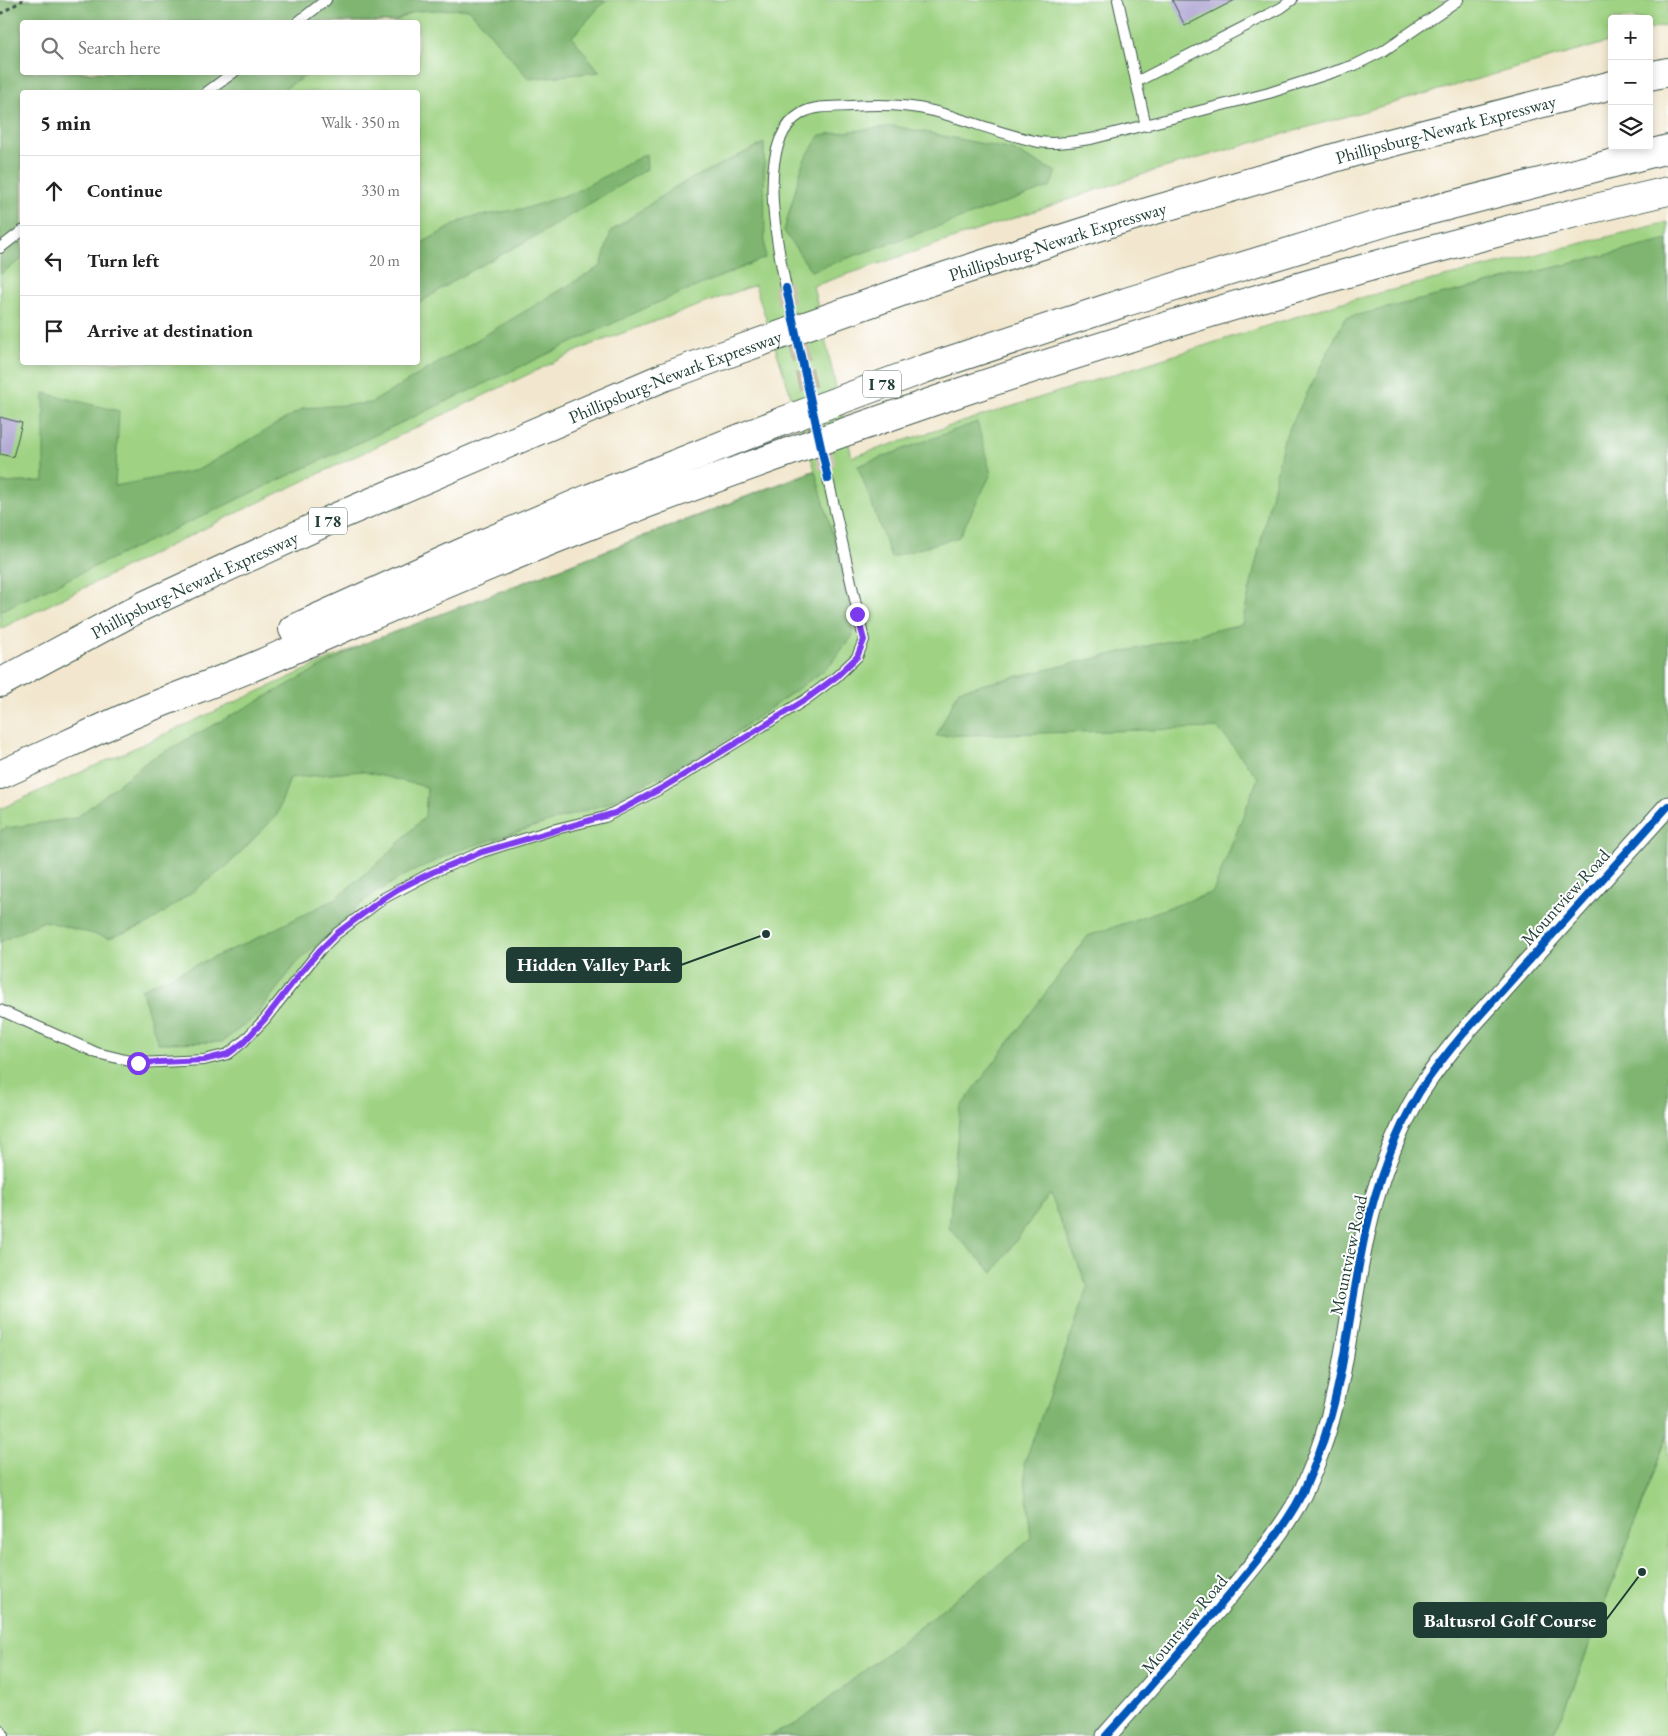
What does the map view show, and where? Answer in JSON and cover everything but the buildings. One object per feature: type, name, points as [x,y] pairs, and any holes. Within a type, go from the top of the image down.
[{"type":"highway","points":[[1653,75],[1668,72]]},
{"type":"highway","name":"Phillipsburg-Newark Expressway","points":[[0,683],[143,606],[341,515],[664,377],[949,275],[1120,220],[1351,153],[1608,86]]},
{"type":"highway","name":"I 78","points":[[132,714],[255,647],[453,557],[634,480],[855,394],[1117,304],[1393,220],[1668,149]]},
{"type":"highway","name":"I 78","points":[[0,775],[132,714],[259,664],[445,584],[569,534],[754,464],[878,420],[1123,338],[1270,294],[1480,237],[1668,191]]},
{"type":"street","name":"Mountview Road","points":[[1106,1736],[1166,1669],[1263,1553],[1297,1504],[1319,1452],[1333,1407],[1365,1236],[1379,1181],[1403,1124],[1420,1091],[1440,1062],[1464,1033],[1668,806]]},
{"type":"lane","points":[[301,20],[326,0]]},
{"type":"lane","points":[[1118,0],[1146,126]]},
{"type":"lane","points":[[1136,82],[1281,8],[1292,0]]},
{"type":"lane","points":[[786,288],[773,216],[774,165],[781,138],[788,125],[803,112],[819,108],[866,105],[906,106],[931,110],[1039,142],[1050,143],[1091,139],[1269,93],[1355,65],[1384,51],[1458,0]]},
{"type":"lane","points":[[210,90],[230,75]]},
{"type":"lane","points":[[0,248],[20,233]]},
{"type":"lane","points":[[0,1010],[97,1053],[138,1063],[204,1060],[228,1054],[244,1042],[265,1019],[298,976],[336,934],[398,889],[433,872],[490,849],[615,813],[662,788],[805,700],[849,666],[857,657],[864,640],[828,479]]},
{"type":"lane","points":[[0,1730],[3,1736]]},
{"type":"path","points":[[0,14],[23,0]]},
{"type":"green space","points":[[0,0],[1668,0],[1668,25],[1653,29],[1653,15],[1608,15],[1608,42],[1153,171],[813,286],[852,457],[1339,303],[1668,222],[1668,777],[1088,1736],[0,1736],[0,809],[363,644],[815,470],[755,285],[590,345],[230,516],[0,629]]},
{"type":"green space","points":[[0,0],[606,0],[572,37],[600,72],[529,79],[469,9],[416,11],[397,20],[20,20],[20,75],[307,75],[282,90],[20,90],[20,260],[0,274]]},
{"type":"green space","points":[[894,126],[1013,150],[1056,172],[1050,187],[811,271],[784,231],[803,162],[820,135]]},
{"type":"green space","points":[[764,143],[765,258],[650,306],[0,611],[0,483],[44,481],[44,393],[119,411],[115,486],[198,470],[304,408],[371,403],[601,266],[611,231],[675,187]]},
{"type":"green space","points":[[646,154],[647,169],[541,233],[458,278],[420,303],[420,244],[467,218],[527,208],[575,192]]},
{"type":"green space","points":[[1668,240],[1668,1434],[1565,1710],[1552,1736],[769,1736],[798,1723],[1031,1539],[1024,1464],[1088,1288],[1049,1194],[993,1273],[949,1228],[960,1108],[1088,936],[1213,892],[1258,778],[1218,728],[936,736],[959,690],[1242,624],[1284,439],[1345,318]]},
{"type":"green space","points":[[977,422],[991,474],[959,537],[891,557],[858,466]]},
{"type":"green space","points":[[815,471],[848,589],[853,636],[826,669],[714,748],[606,804],[454,852],[403,876],[366,899],[296,964],[256,1016],[222,1042],[158,1043],[141,989],[251,941],[335,899],[384,858],[425,816],[427,787],[361,771],[290,778],[277,815],[226,867],[148,924],[109,938],[44,921],[0,942],[0,831],[6,828],[76,818],[149,760],[363,644]]},
{"type":"green space","points":[[1668,1434],[1668,1736],[1552,1736],[1565,1710]]},
{"type":"tunnel","points":[[786,288],[828,479]]},
{"type":"cycle path","points":[[786,288],[828,479]]},
{"type":"cycle path","points":[[1106,1736],[1249,1571],[1278,1532],[1303,1493],[1319,1453],[1335,1400],[1359,1262],[1375,1198],[1394,1143],[1420,1091],[1464,1033],[1668,806]]},
{"type":"place","name":"Hidden Valley Park","points":[[766,934]]},
{"type":"place","name":"Baltusrol Golf Course","points":[[1642,1572]]},
{"type":"route","points":[[138,1063],[204,1060],[228,1054],[244,1042],[265,1019],[298,976],[336,934],[398,889],[482,852],[615,813],[662,788],[751,734],[805,700],[836,677],[857,657],[864,640],[857,614]]}]
